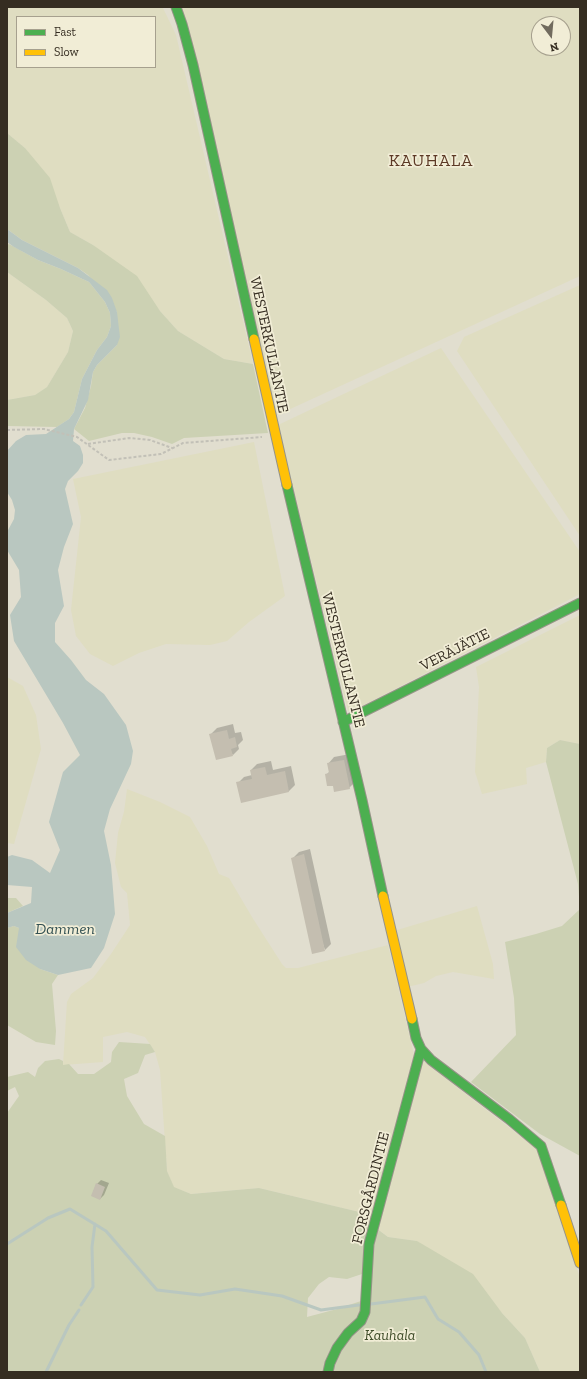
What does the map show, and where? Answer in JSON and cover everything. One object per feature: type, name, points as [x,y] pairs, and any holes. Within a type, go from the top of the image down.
[{"type":"street","name":"WESTERKULLANTIE","points":[[176,7],[182,24],[194,73],[275,436],[344,722],[416,1038],[421,1049],[431,1060],[509,1119],[541,1146],[580,1263]]},
{"type":"street","name":"VERÄJÄTIE","points":[[344,722],[580,603]]},
{"type":"street","name":"FORSGÅRDINTIE","points":[[328,1372],[330,1363],[337,1348],[348,1333],[361,1321],[365,1312],[369,1244],[421,1049]]},
{"type":"path","points":[[7,430],[44,429],[76,437],[109,460],[161,454],[183,443],[275,436]]},
{"type":"path","points":[[87,444],[129,438],[150,440],[172,448]]},
{"type":"shaded area","points":[[7,7],[163,8],[176,35],[253,364],[224,359],[178,331],[160,311],[93,245],[70,232],[60,208],[25,148],[7,133]]},
{"type":"shaded area","points":[[182,7],[580,7],[580,276],[275,416]]},
{"type":"shaded area","points":[[7,272],[46,300],[67,318],[73,331],[68,352],[47,387],[35,395],[7,400]]},
{"type":"shaded area","points":[[580,285],[580,536],[457,351],[464,337]]},
{"type":"shaded area","points":[[441,348],[580,552],[580,594],[356,709],[348,711],[278,425]]},
{"type":"shaded area","points":[[254,442],[285,596],[249,622],[227,641],[210,645],[166,644],[139,653],[113,666],[90,654],[76,636],[71,610],[81,517],[73,479]]},
{"type":"shaded area","points":[[580,615],[580,744],[560,740],[547,748],[546,762],[526,768],[527,784],[482,794],[475,772],[479,687],[476,667]]},
{"type":"shaded area","points":[[7,677],[23,686],[36,715],[41,749],[14,844],[7,843]]},
{"type":"shaded area","points":[[127,789],[160,802],[190,817],[207,846],[219,874],[229,878],[252,917],[286,968],[298,968],[388,945],[414,1055],[372,1215],[259,1188],[191,1194],[173,1187],[167,1171],[160,1070],[155,1052],[145,1037],[127,1032],[103,1037],[103,1062],[63,1065],[67,1002],[71,994],[93,978],[130,925],[127,893],[121,887],[115,863],[118,833],[124,812]]},
{"type":"shaded area","points":[[477,906],[493,964],[494,979],[453,972],[436,976],[424,983],[407,987],[394,931]]},
{"type":"shaded area","points":[[423,1061],[537,1149],[580,1278],[580,1372],[540,1372],[525,1338],[502,1313],[417,1241],[388,1237],[376,1228]]},
{"type":"green space","points":[[7,133],[25,148],[50,178],[70,232],[93,245],[137,276],[160,311],[178,331],[224,359],[253,364],[268,433],[184,438],[172,444],[134,433],[122,433],[89,441],[74,429],[85,408],[93,372],[97,365],[117,345],[117,312],[88,275],[78,268],[22,240],[7,229]]},
{"type":"green space","points":[[9,244],[38,260],[89,282],[105,302],[110,313],[111,326],[107,337],[97,350],[82,379],[74,412],[69,419],[57,427],[7,426],[7,400],[35,395],[47,387],[68,352],[73,331],[67,318],[46,300],[7,272],[7,245]]},
{"type":"green space","points":[[560,740],[580,744],[580,909],[578,884],[546,762],[547,748]]},
{"type":"green space","points":[[7,898],[16,898],[23,906],[7,913]]},
{"type":"green space","points":[[580,909],[580,1156],[540,1134],[471,1082],[516,1035],[514,998],[505,942],[562,926]]},
{"type":"green space","points":[[14,926],[19,928],[19,932],[40,969],[58,975],[52,984],[56,1031],[55,1045],[36,1042],[7,1025],[7,928]]},
{"type":"green space","name":"Kauhala","points":[[119,1042],[150,1044],[155,1052],[145,1055],[138,1073],[124,1079],[127,1096],[144,1124],[165,1136],[167,1171],[174,1187],[191,1194],[259,1188],[372,1215],[365,1273],[347,1279],[329,1277],[319,1284],[308,1298],[307,1317],[361,1301],[376,1228],[388,1237],[417,1241],[473,1274],[502,1313],[525,1338],[540,1372],[7,1372],[7,1113],[19,1096],[15,1087],[7,1091],[7,1077],[28,1072],[35,1077],[38,1068],[45,1061],[59,1059],[63,1061],[63,1065],[69,1064],[78,1074],[94,1074],[111,1062],[112,1052]]},
{"type":"water","name":"Dammen","points":[[7,229],[22,240],[78,268],[107,290],[112,298],[117,312],[120,337],[117,345],[97,365],[93,372],[88,400],[74,429],[73,441],[80,446],[83,455],[83,463],[78,471],[68,481],[65,489],[73,524],[64,547],[58,570],[64,606],[55,623],[55,642],[86,680],[104,694],[126,725],[133,751],[131,764],[110,809],[104,831],[111,865],[115,914],[104,948],[91,968],[58,975],[40,969],[26,960],[16,947],[19,928],[14,926],[7,928],[7,913],[31,903],[32,887],[7,885],[7,857],[12,855],[32,860],[50,873],[60,850],[49,822],[63,772],[80,755],[63,723],[14,641],[10,615],[21,597],[19,570],[7,550],[7,532],[14,519],[15,510],[12,500],[7,492],[7,451],[16,441],[26,435],[46,434],[69,419],[74,412],[82,379],[97,350],[107,337],[111,326],[110,313],[105,302],[89,282],[38,260],[14,247],[7,242]]},
{"type":"building","points":[[227,730],[229,739],[235,737],[237,747],[231,749],[233,756],[216,760],[209,734]]},
{"type":"building","points":[[344,760],[350,789],[334,792],[333,786],[327,786],[325,774],[329,773],[327,763]]},
{"type":"building","points":[[265,767],[267,775],[285,771],[289,792],[241,803],[236,782],[252,779],[250,770]]},
{"type":"building","points":[[304,854],[325,951],[312,954],[291,858]]},
{"type":"building","points":[[96,1183],[105,1187],[100,1200],[91,1196]]},
{"type":"waterway","points":[[7,1244],[48,1218],[70,1209],[106,1231],[157,1290],[200,1295],[235,1289],[282,1296],[321,1310],[359,1305]]},
{"type":"waterway","points":[[81,1305],[93,1287],[92,1247],[95,1224]]},
{"type":"waterway","points":[[371,1304],[425,1297],[438,1319],[459,1332],[479,1355],[486,1372]]},
{"type":"waterway","points":[[46,1372],[69,1325],[79,1310]]},
{"type":"traffic: fast","points":[[176,7],[193,65],[254,339]]},
{"type":"traffic: fast","points":[[287,485],[362,800],[383,896]]},
{"type":"traffic: fast","points":[[343,722],[580,603]]},
{"type":"traffic: fast","points":[[412,1019],[416,1038],[421,1049],[431,1060],[509,1119],[541,1146],[561,1205]]},
{"type":"traffic: fast","points":[[328,1372],[330,1363],[337,1348],[348,1333],[361,1321],[365,1312],[369,1244],[421,1049]]},
{"type":"traffic: slow","points":[[254,339],[287,485]]},
{"type":"traffic: slow","points":[[383,896],[412,1019]]},
{"type":"traffic: slow","points":[[561,1205],[580,1263]]},
{"type":"district","name":"KAUHALA","points":[[431,161]]}]
